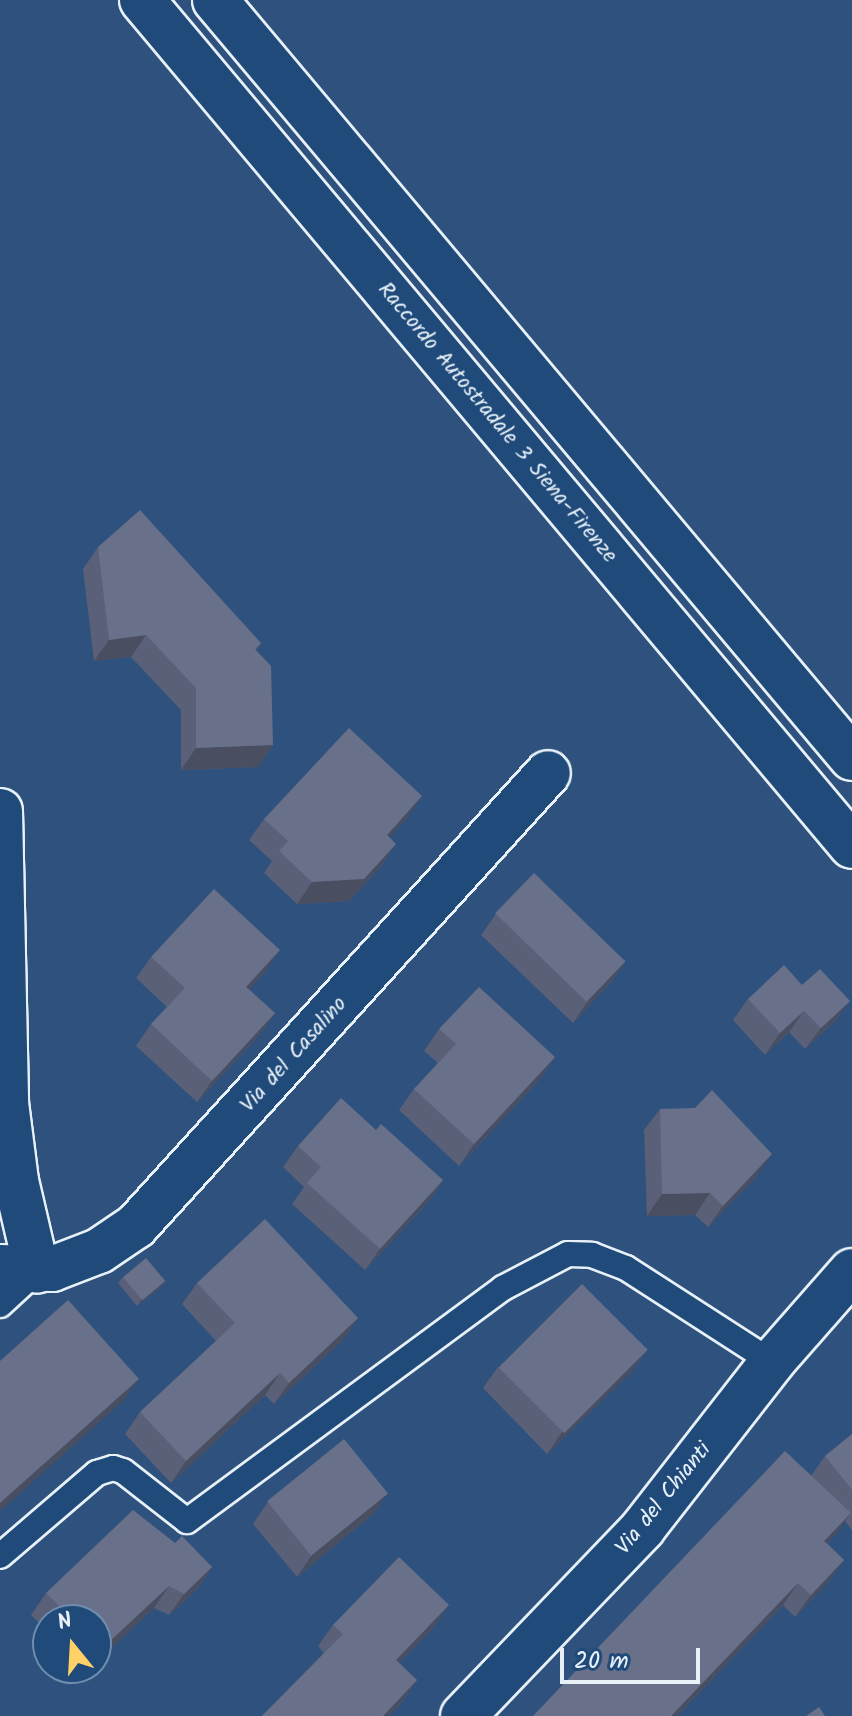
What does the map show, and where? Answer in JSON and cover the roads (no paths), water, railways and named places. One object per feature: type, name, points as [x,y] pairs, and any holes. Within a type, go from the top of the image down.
[{"type":"main road","name":"Raccordo Autostradale 3 Siena-Firenze","points":[[142,0],[852,846]]},
{"type":"main road","points":[[215,0],[852,758]]},
{"type":"main road","name":"Via del Casalino","points":[[18,1269],[99,1251],[157,1207],[548,773]]},
{"type":"main road","points":[[0,811],[6,1103],[16,1181],[18,1269]]},
{"type":"main road","name":"Via del Chianti","points":[[463,1716],[643,1528],[772,1362],[852,1271]]},
{"type":"lane","points":[[0,1556],[97,1473],[113,1468],[123,1471],[187,1521],[503,1288],[568,1254],[592,1255],[626,1268],[772,1362]]},
{"type":"lane","points":[[0,1305],[18,1269]]}]
